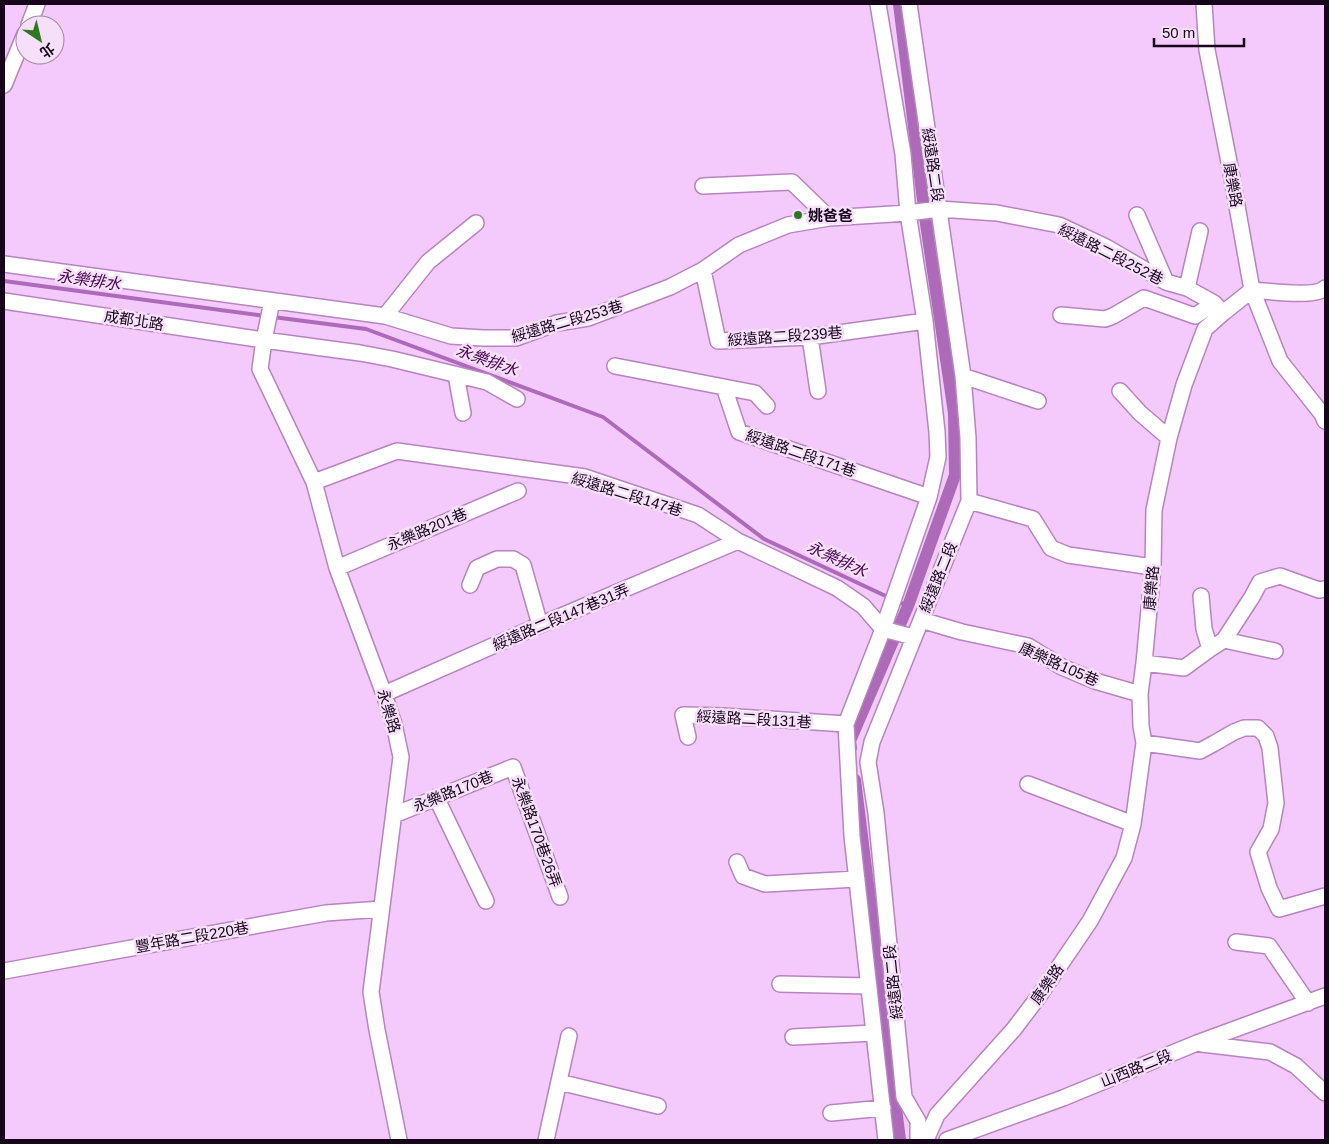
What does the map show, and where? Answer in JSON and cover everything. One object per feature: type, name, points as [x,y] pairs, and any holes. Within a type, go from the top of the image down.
[{"type":"street","name":"綏遠路二段","points":[[878,4],[903,154],[908,213],[925,321],[938,457],[929,497],[896,594],[846,724],[852,836],[886,1140]]},
{"type":"street","name":"綏遠路二段","points":[[909,4],[936,210],[963,376],[968,438],[969,501],[872,742],[868,762],[876,813],[904,1097],[918,1121],[918,1140]]},
{"type":"street","name":"康樂路","points":[[926,1140],[938,1115],[1014,1029],[1090,921],[1124,858],[1133,824],[1144,743],[1141,726],[1140,694],[1153,567],[1154,510],[1169,438],[1184,385],[1205,330],[1219,308],[1252,290],[1207,50],[1204,4]]},
{"type":"street","points":[[4,85],[15,58]]},
{"type":"street","points":[[703,186],[792,182],[829,218]]},
{"type":"street","name":"綏遠路二段252巷","points":[[908,213],[936,210],[997,214],[1059,226],[1106,247],[1166,282],[1186,288],[1219,308]]},
{"type":"street","name":"綏遠路二段253巷","points":[[4,264],[268,320],[385,316],[450,336],[516,338],[556,323],[588,318],[670,288],[703,270],[739,245],[788,225],[829,218],[908,213]]},
{"type":"street","points":[[1137,215],[1166,282]]},
{"type":"street","points":[[385,316],[428,262],[476,223]]},
{"type":"street","points":[[1186,288],[1200,231]]},
{"type":"street","name":"綏遠路二段239巷","points":[[703,270],[718,341],[810,337],[925,321]]},
{"type":"street","points":[[1325,288],[1322,291],[1308,293],[1252,290],[1280,360],[1322,414],[1325,421]]},
{"type":"street","points":[[1061,315],[1105,319],[1144,298],[1195,316],[1219,308]]},
{"type":"street","name":"成都北路","points":[[4,301],[268,320]]},
{"type":"street","points":[[268,320],[360,352],[487,382],[516,400]]},
{"type":"street","name":"永樂路","points":[[268,320],[260,369],[314,482],[337,568],[384,694],[394,724],[401,757],[371,992],[399,1140]]},
{"type":"street","points":[[810,337],[818,391]]},
{"type":"street","points":[[614,366],[755,393],[768,406]]},
{"type":"street","points":[[456,375],[463,413]]},
{"type":"street","points":[[963,376],[1038,402]]},
{"type":"street","name":"綏遠路二段171巷","points":[[724,386],[739,432],[929,497]]},
{"type":"street","points":[[1120,391],[1140,413],[1169,438]]},
{"type":"street","name":"綏遠路二段147巷","points":[[314,482],[397,451],[585,478],[698,515],[738,540],[837,588],[864,606],[885,624]]},
{"type":"street","name":"永樂路201巷","points":[[337,568],[518,491]]},
{"type":"street","points":[[969,501],[1033,519],[1051,548],[1068,555],[1153,567]]},
{"type":"street","name":"綏遠路二段147巷31弄","points":[[384,694],[738,540]]},
{"type":"street","points":[[470,585],[477,568],[497,559],[513,559],[523,565],[540,625]]},
{"type":"street","points":[[1144,664],[1184,668],[1224,640],[1260,582],[1280,576],[1320,590],[1325,589]]},
{"type":"street","points":[[1201,596],[1204,629],[1210,649]]},
{"type":"street","name":"康樂路105巷","points":[[921,620],[962,632],[1028,646],[1062,668],[1095,681],[1140,694]]},
{"type":"street","points":[[885,624],[914,637]]},
{"type":"street","points":[[1224,640],[1276,651]]},
{"type":"street","name":"綏遠路二段131巷","points":[[688,737],[683,715],[846,724]]},
{"type":"street","points":[[1144,743],[1200,751],[1244,728],[1258,728],[1266,736],[1270,748],[1276,803],[1271,829],[1258,852],[1268,888],[1279,909],[1325,896]]},
{"type":"street","name":"永樂路170巷","points":[[394,814],[513,767]]},
{"type":"street","name":"永樂路170巷26弄","points":[[513,767],[560,897]]},
{"type":"street","points":[[1028,784],[1133,824]]},
{"type":"street","points":[[436,797],[486,901]]},
{"type":"street","points":[[737,862],[743,876],[765,884],[857,879]]},
{"type":"street","name":"豐年路二段220巷","points":[[4,971],[326,913],[381,909]]},
{"type":"street","points":[[1236,942],[1269,946],[1308,1002]]},
{"type":"street","points":[[780,984],[868,986]]},
{"type":"street","name":"山西路二段","points":[[947,1140],[1063,1098],[1197,1043],[1325,996]]},
{"type":"street","points":[[793,1037],[874,1033]]},
{"type":"street","points":[[546,1140],[569,1036]]},
{"type":"street","points":[[1197,1043],[1270,1052],[1296,1066],[1325,1093]]},
{"type":"street","points":[[559,1082],[658,1106]]},
{"type":"street","points":[[832,1113],[883,1108]]},
{"type":"waterway","points":[[851,748],[850,741],[908,606],[955,475],[954,413],[925,217],[899,4]]},
{"type":"waterway","name":"永樂排水","points":[[4,281],[266,316]]},
{"type":"waterway","name":"永樂排水","points":[[273,317],[366,329],[603,417],[764,539],[890,598]]},
{"type":"waterway","name":"永樂排水","points":[[897,601],[908,606]]},
{"type":"waterway","points":[[855,780],[900,1140]]},
{"type":"place","name":"姚爸爸","points":[[798,215]]}]
